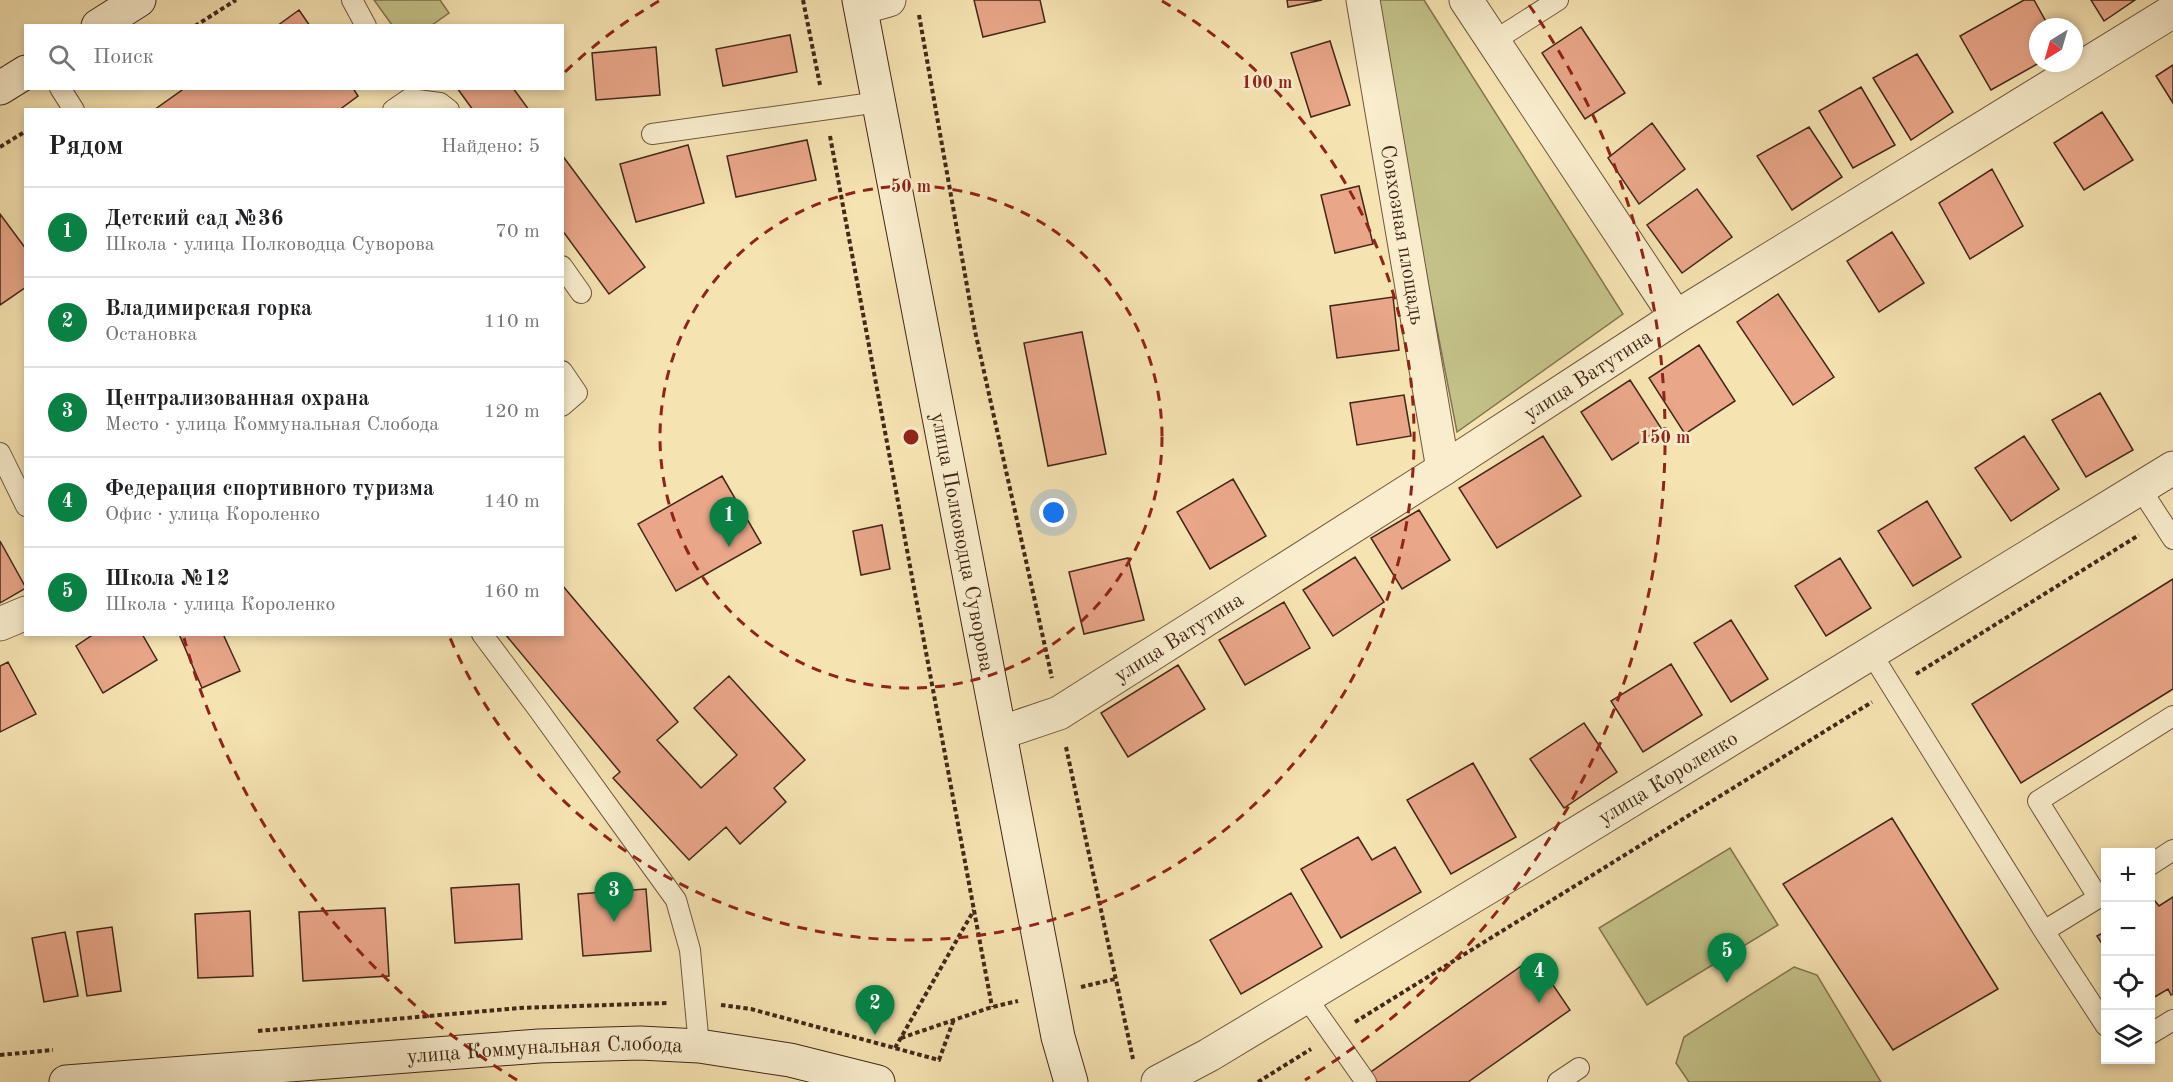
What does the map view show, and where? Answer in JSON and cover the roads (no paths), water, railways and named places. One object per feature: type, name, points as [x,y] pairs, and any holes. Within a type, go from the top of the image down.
[{"type":"street","points":[[101,24],[138,0]]},
{"type":"street","name":"Совхозная площадь","points":[[1364,0],[1443,469]]},
{"type":"street","points":[[1466,0],[1676,317]]},
{"type":"street","name":"улица Полководца Суворова","points":[[870,3],[879,102],[1058,1037],[1071,1082]]},
{"type":"street","name":"улица Ватутина","points":[[1000,733],[1059,713],[1443,469],[1676,317],[2173,11]]},
{"type":"street","points":[[0,88],[24,73]]},
{"type":"street","name":"улица Короленко","points":[[1158,1082],[1209,1055],[1306,997],[2173,468]]},
{"type":"street","points":[[0,624],[24,614]]},
{"type":"street","name":"улица Коммунальная Слобода","points":[[66,1082],[120,1080],[539,1046],[640,1043],[699,1046],[790,1060],[878,1082]]},
{"type":"lane","points":[[352,0],[365,24]]},
{"type":"lane","points":[[1494,41],[1558,0]]},
{"type":"lane","points":[[61,90],[73,108]]},
{"type":"lane","points":[[404,102],[440,103],[446,108]]},
{"type":"lane","points":[[652,135],[879,102]]},
{"type":"lane","points":[[564,269],[581,293]]},
{"type":"lane","points":[[564,373],[577,393],[564,404]]},
{"type":"lane","points":[[0,453],[24,502]]},
{"type":"lane","points":[[2140,488],[2173,539]]},
{"type":"lane","points":[[484,636],[676,900],[690,950],[699,1046]]},
{"type":"lane","points":[[1871,652],[2044,931],[2101,1018]]},
{"type":"lane","points":[[2101,894],[2038,801],[2173,716]]},
{"type":"lane","points":[[2155,862],[2173,850]]},
{"type":"lane","points":[[2044,931],[2101,896]]},
{"type":"lane","points":[[1306,997],[1366,1082]]},
{"type":"lane","points":[[2155,1031],[2173,1020]]},
{"type":"lane","points":[[1558,1082],[1579,1068]]},
{"type":"place","name":"Детский сад №36","points":[[729,547]]},
{"type":"place","name":"Централизованная охрана","points":[[614,922]]},
{"type":"place","name":"Школа №12","points":[[1727,983]]},
{"type":"place","name":"Федерация спортивного туризма","points":[[1539,1003]]},
{"type":"place","name":"Владимирская горка","points":[[875,1035]]}]
